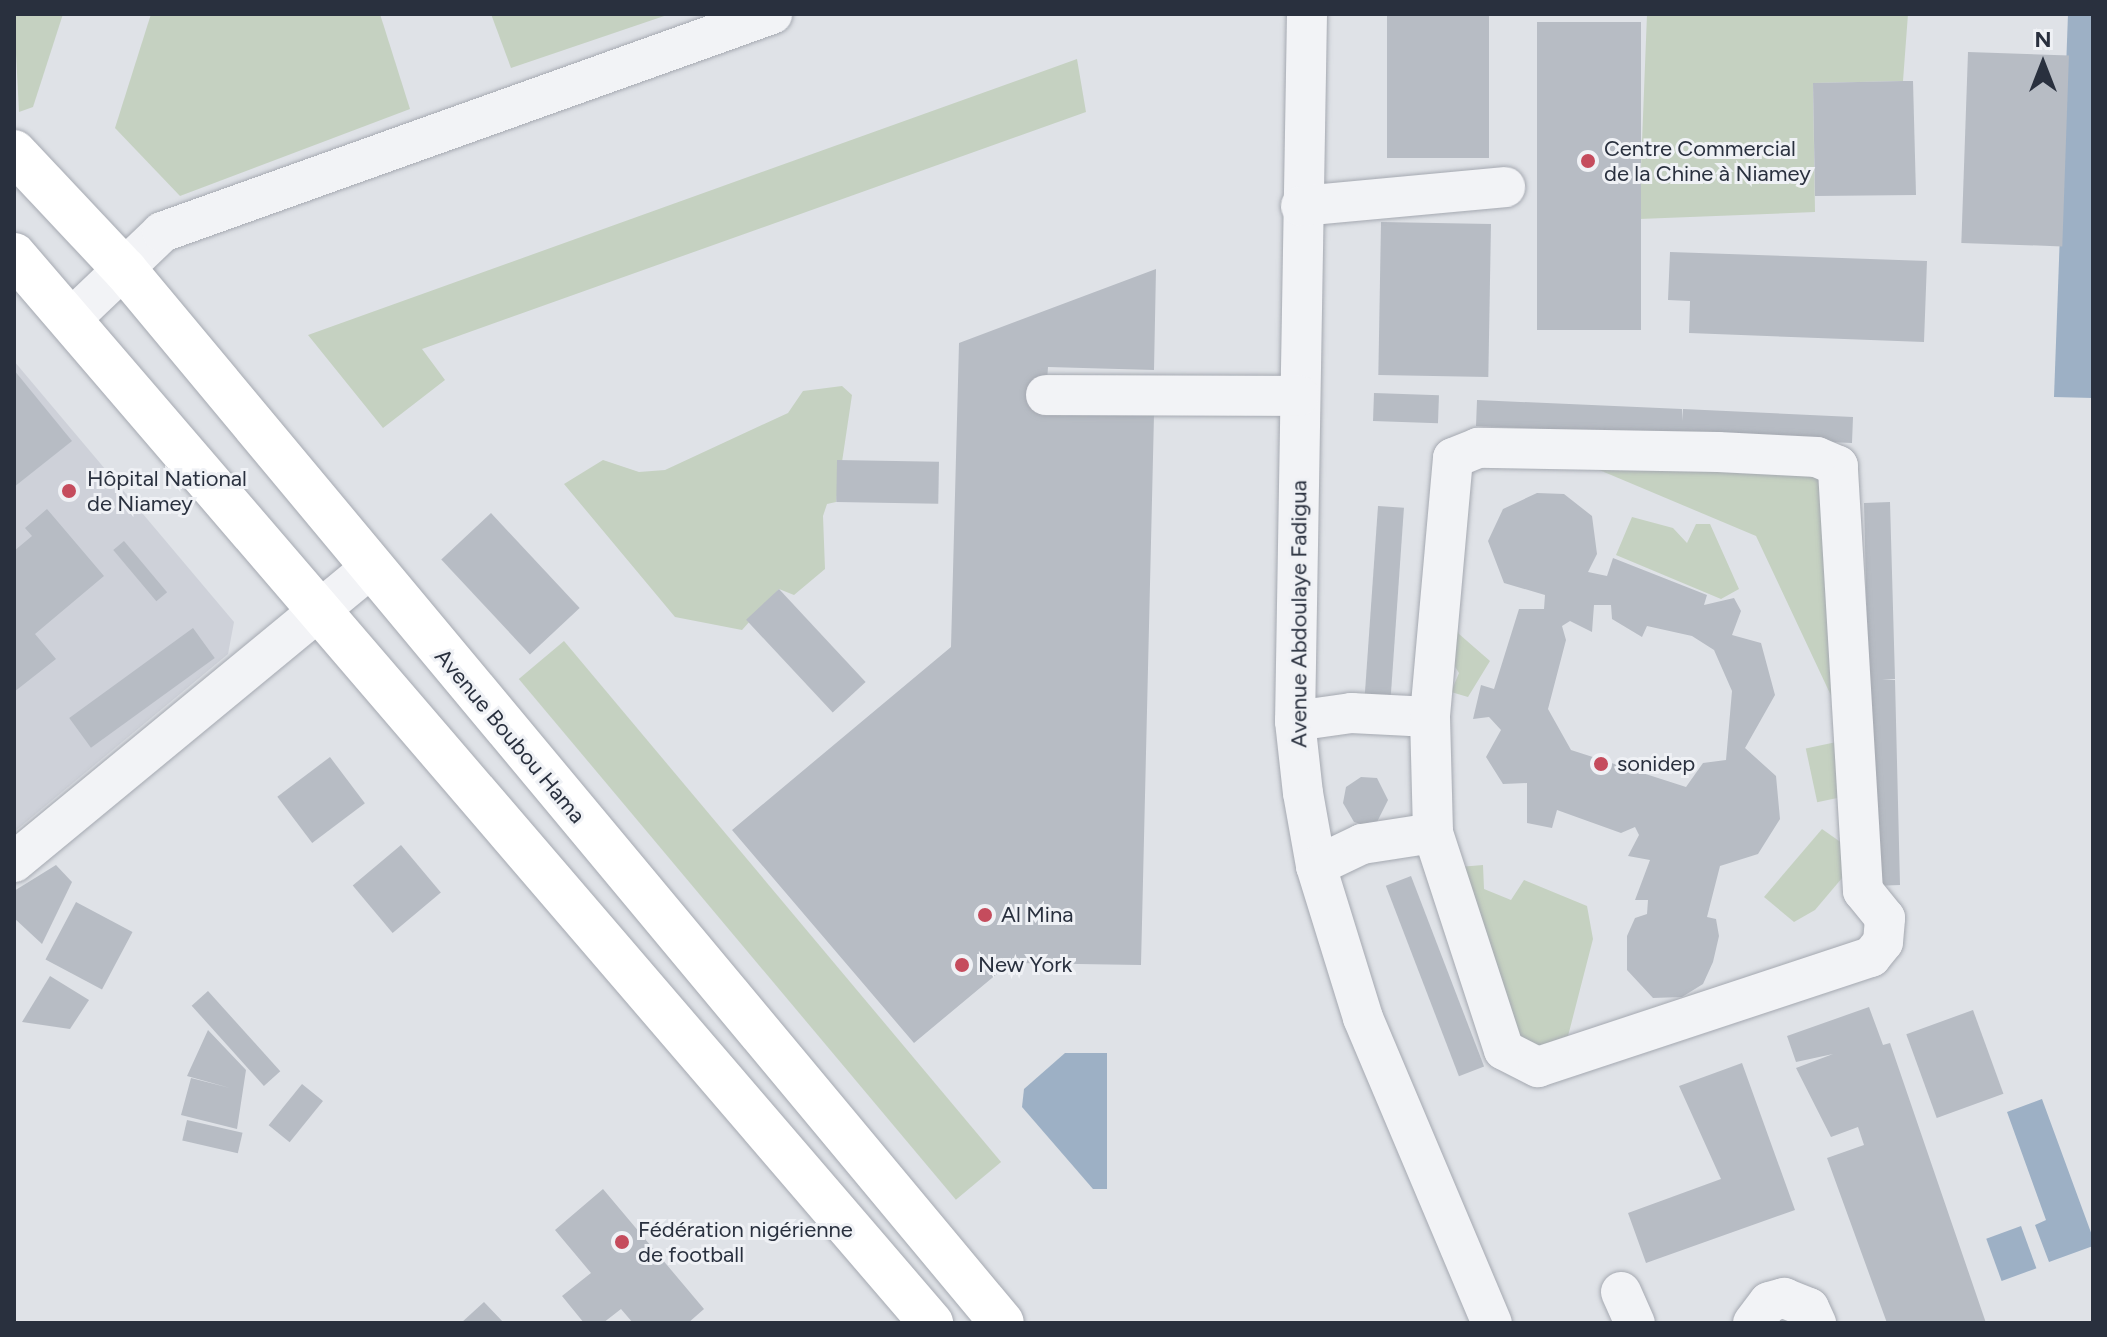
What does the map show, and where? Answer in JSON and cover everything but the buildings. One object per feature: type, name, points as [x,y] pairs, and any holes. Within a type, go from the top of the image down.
[{"type":"main road","name":"Avenue Boubou Hama","points":[[14,152],[125,270],[370,569],[1002,1323]]},
{"type":"main road","points":[[14,255],[931,1323]]},
{"type":"street","points":[[70,320],[162,232],[246,199],[772,14]]},
{"type":"street","name":"Avenue Abdoulaye Fadigua","points":[[1307,14],[1301,206],[1295,721],[1316,866],[1363,1018],[1492,1323]]},
{"type":"street","points":[[1301,206],[1505,187]]},
{"type":"street","points":[[1046,395],[1299,396]]},
{"type":"street","points":[[1718,452],[1817,457],[1838,466],[1863,891],[1885,918],[1883,942],[1871,957],[1538,1067],[1522,1062],[1504,1050],[1433,833],[1430,717],[1447,469],[1460,453],[1718,452]]},
{"type":"street","points":[[14,862],[318,606],[370,569]]},
{"type":"street","points":[[1295,721],[1351,713],[1430,717]]},
{"type":"street","points":[[1316,866],[1362,844],[1433,833]]},
{"type":"street","points":[[1753,1323],[1769,1302],[1784,1298],[1809,1308],[1816,1323]]},
{"type":"shaded area","name":"Hôpital National de Niamey","points":[[14,361],[234,622],[228,654],[14,832]]},
{"type":"green space","points":[[14,14],[63,14],[33,107],[19,112]]},
{"type":"green space","points":[[151,14],[380,14],[410,109],[180,196],[115,128]]},
{"type":"green space","points":[[491,14],[670,14],[511,68]]},
{"type":"green space","points":[[1647,14],[1908,14],[1903,81],[1813,83],[1815,212],[1639,219]]},
{"type":"green space","points":[[1077,59],[1086,112],[422,349],[445,380],[383,428],[308,335]]},
{"type":"green space","points":[[842,386],[852,395],[836,502],[827,504],[823,516],[825,569],[794,595],[779,589],[742,630],[675,617],[564,484],[603,460],[639,472],[665,470],[788,413],[803,391]]},
{"type":"green space","points":[[1585,464],[1820,475],[1834,702],[1756,536]]},
{"type":"green space","points":[[1632,517],[1673,528],[1687,543],[1696,524],[1710,524],[1739,589],[1721,599],[1616,555]]},
{"type":"green space","points":[[1454,620],[1459,634],[1490,661],[1468,697],[1451,692],[1459,673],[1450,659]]},
{"type":"green space","points":[[564,641],[1001,1162],[956,1200],[519,679]]},
{"type":"green space","points":[[1841,741],[1852,795],[1817,802],[1806,748]]},
{"type":"green space","points":[[1822,829],[1849,848],[1848,871],[1815,910],[1794,922],[1764,897]]},
{"type":"green space","points":[[1483,865],[1484,889],[1511,900],[1524,880],[1587,906],[1593,939],[1567,1040],[1559,1049],[1525,1046],[1517,1032],[1459,867]]},
{"type":"water","points":[[2068,14],[2093,14],[2093,398],[2054,397]]},
{"type":"water","points":[[1065,1053],[1107,1053],[1107,1189],[1093,1189],[1022,1107],[1024,1089]]},
{"type":"water","points":[[2042,1099],[2093,1238],[2093,1246],[2049,1262],[2035,1225],[2046,1220],[2007,1112]]},
{"type":"water","points":[[2021,1226],[2036,1268],[2002,1281],[1986,1239]]},
{"type":"place","name":"Centre Commercial de la Chine à Niamey","points":[[1588,161]]},
{"type":"place","name":"Hôpital National de Niamey","points":[[69,491]]},
{"type":"place","name":"sonidep","points":[[1601,764]]},
{"type":"place","name":"Al Mina","points":[[985,915]]},
{"type":"place","name":"New York","points":[[962,965]]},
{"type":"place","name":"Fédération nigérienne de football","points":[[622,1242]]}]
